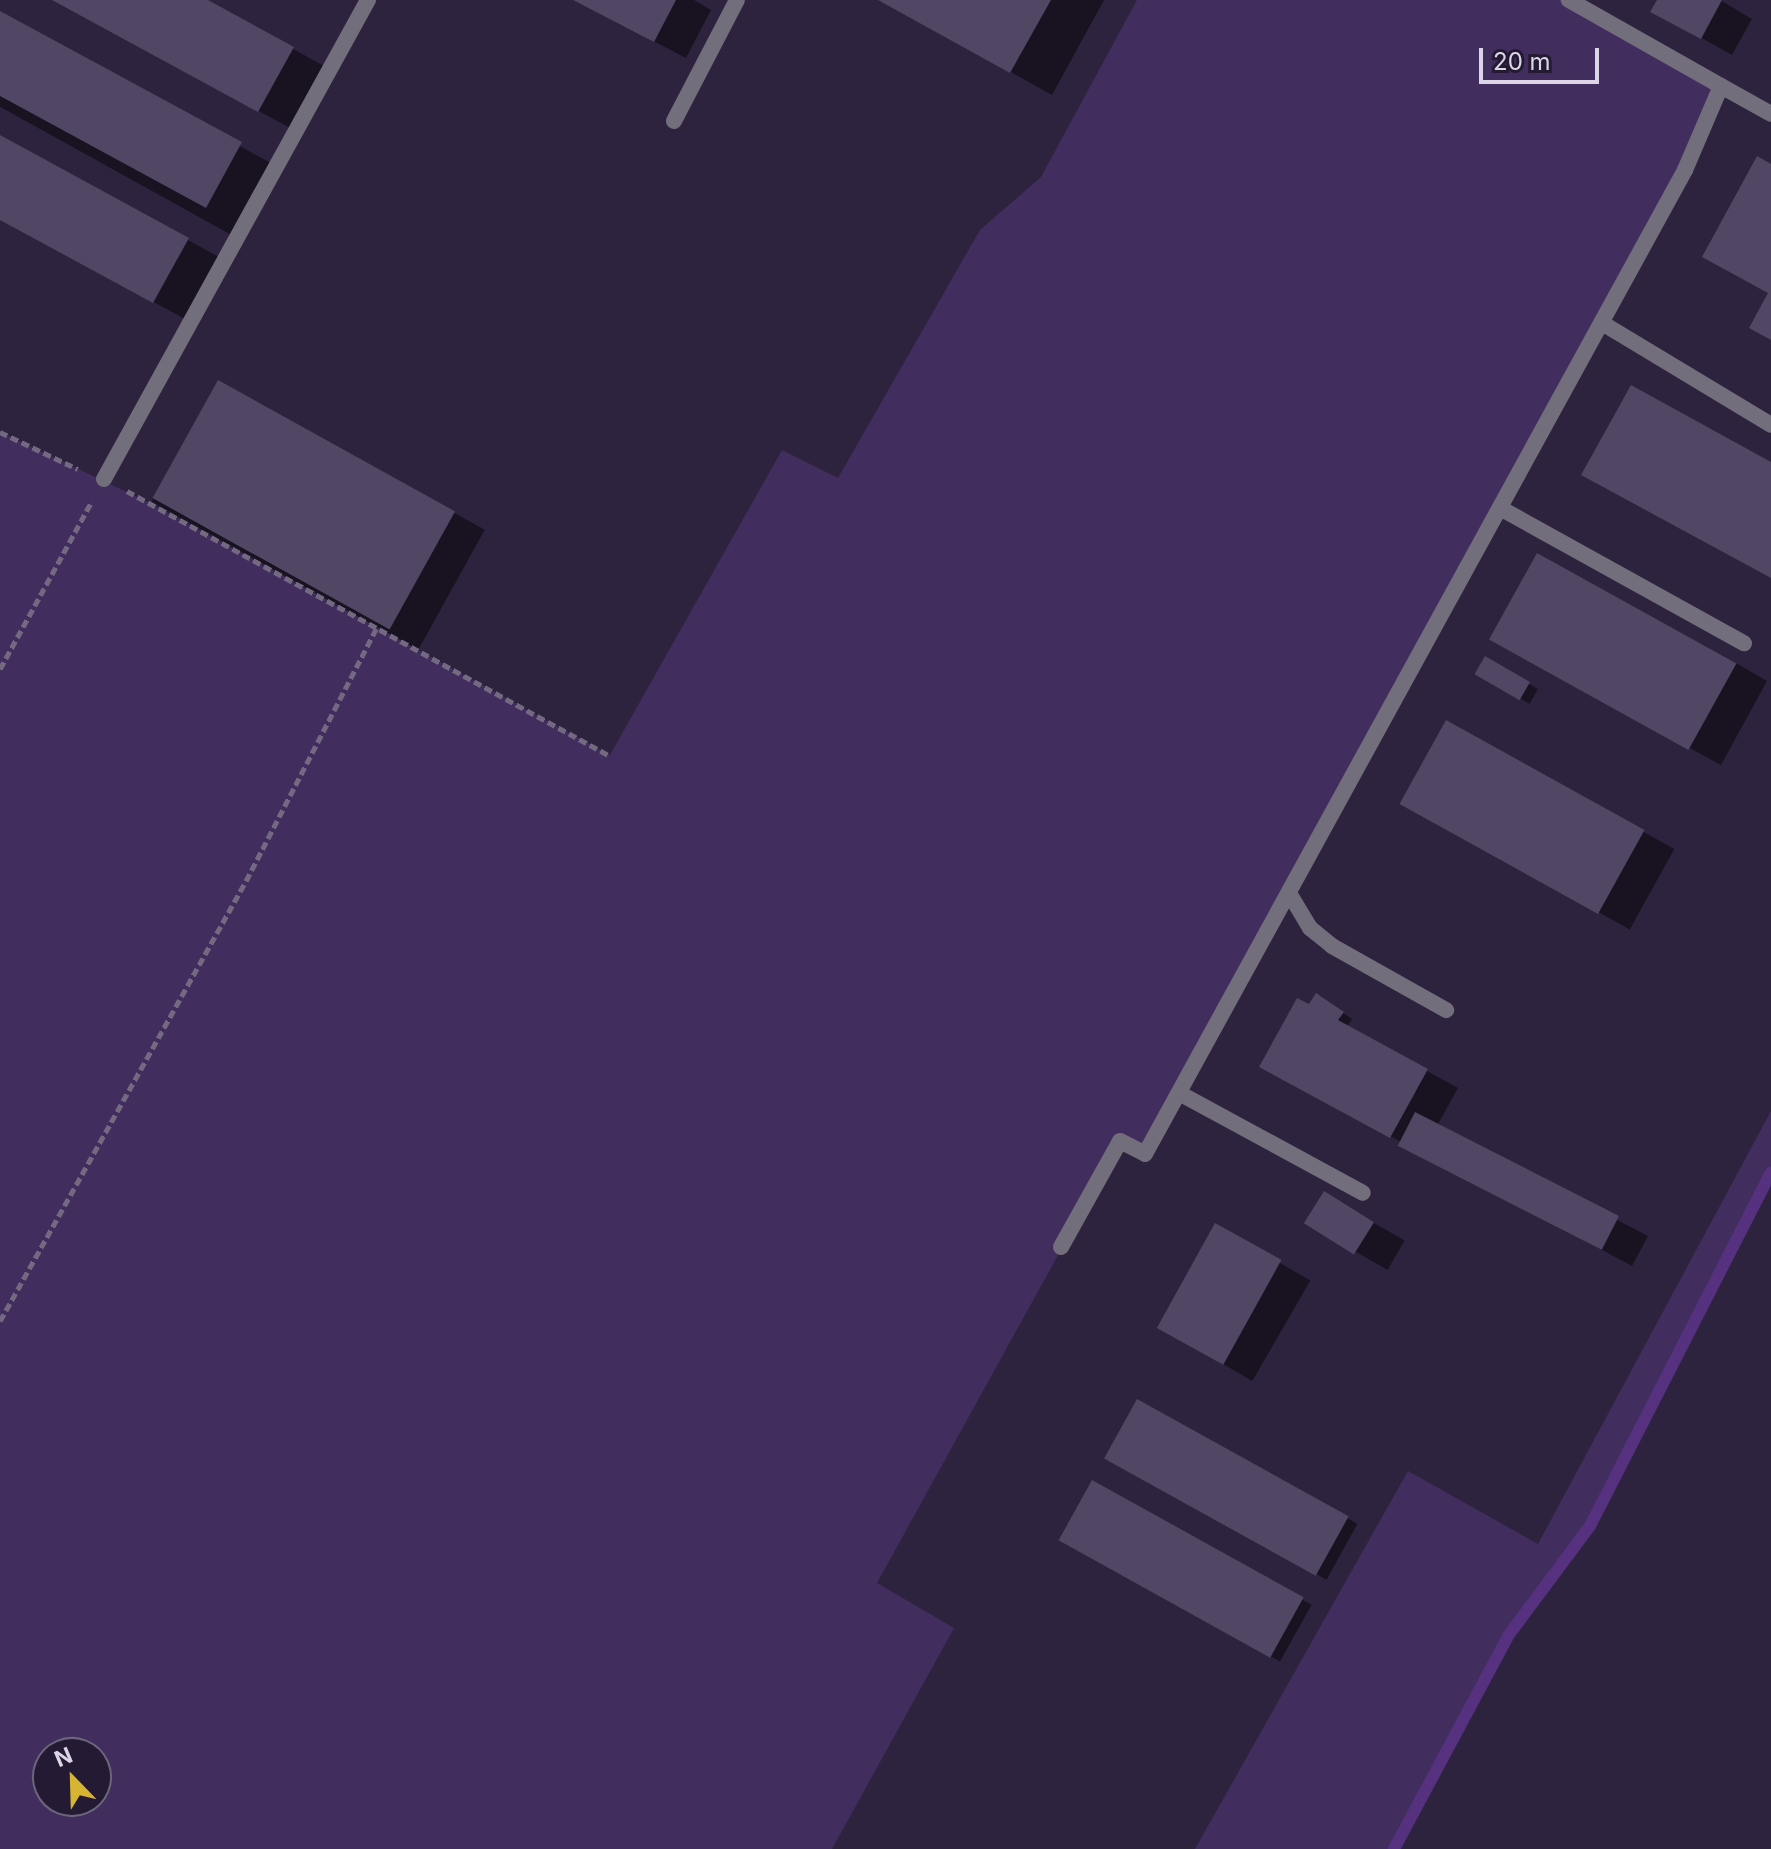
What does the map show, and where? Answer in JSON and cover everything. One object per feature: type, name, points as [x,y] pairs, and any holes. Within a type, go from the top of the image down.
[{"type":"lane","points":[[104,479],[368,0]]},
{"type":"lane","points":[[674,121],[737,0]]},
{"type":"lane","points":[[1569,0],[1771,114]]},
{"type":"lane","points":[[1061,1247],[1120,1141],[1145,1154],[1685,170],[1721,86]]},
{"type":"lane","points":[[1602,323],[1771,425]]},
{"type":"lane","points":[[1500,508],[1744,643]]},
{"type":"lane","points":[[1289,893],[1310,928],[1332,946],[1446,1010]]},
{"type":"lane","points":[[1179,1093],[1363,1193]]},
{"type":"path","points":[[0,432],[104,479],[610,756]]},
{"type":"path","points":[[0,669],[104,479]]},
{"type":"path","points":[[0,1321],[246,881],[376,629]]},
{"type":"shaded area","points":[[1137,0],[1569,0],[1721,86],[1685,170],[1145,1154],[1121,1141],[877,1583],[954,1628],[832,1849],[0,1849],[0,432],[148,502],[610,755],[782,450],[838,478],[980,230],[1041,177]]},
{"type":"shaded area","points":[[1771,1111],[1771,1173],[1590,1526],[1508,1636],[1394,1849],[1195,1849],[1408,1471],[1538,1544]]},
{"type":"building","points":[[52,0],[208,0],[294,47],[258,112]]},
{"type":"building","points":[[573,0],[676,0],[654,42]]},
{"type":"building","points":[[878,0],[1051,0],[1010,73]]},
{"type":"building","points":[[1657,0],[1722,0],[1701,39],[1650,12]]},
{"type":"building","points":[[0,11],[242,142],[206,208],[0,96]]},
{"type":"building","points":[[0,135],[189,238],[153,303],[0,220]]},
{"type":"building","points":[[1757,156],[1771,164],[1771,340],[1749,328],[1768,293],[1702,257]]},
{"type":"building","points":[[218,380],[455,511],[390,629],[153,498]]},
{"type":"building","points":[[1631,385],[1771,462],[1771,578],[1581,475]]},
{"type":"building","points":[[1537,553],[1736,664],[1688,750],[1489,640]]},
{"type":"building","points":[[1485,656],[1530,682],[1520,700],[1474,674]]},
{"type":"building","points":[[1446,720],[1645,830],[1598,914],[1399,804]]},
{"type":"building","points":[[1316,993],[1344,1012],[1338,1020],[1428,1069],[1390,1138],[1259,1067],[1297,998],[1309,1004]]},
{"type":"building","points":[[1415,1112],[1619,1216],[1602,1250],[1398,1146]]},
{"type":"building","points":[[1324,1191],[1374,1222],[1354,1254],[1304,1223]]},
{"type":"building","points":[[1215,1223],[1281,1260],[1223,1365],[1157,1328]]},
{"type":"building","points":[[1137,1399],[1349,1516],[1316,1576],[1104,1458]]},
{"type":"building","points":[[1092,1480],[1304,1597],[1270,1658],[1059,1540]]},
{"type":"waterway","points":[[1394,1849],[1508,1636],[1590,1526],[1771,1173]]}]
